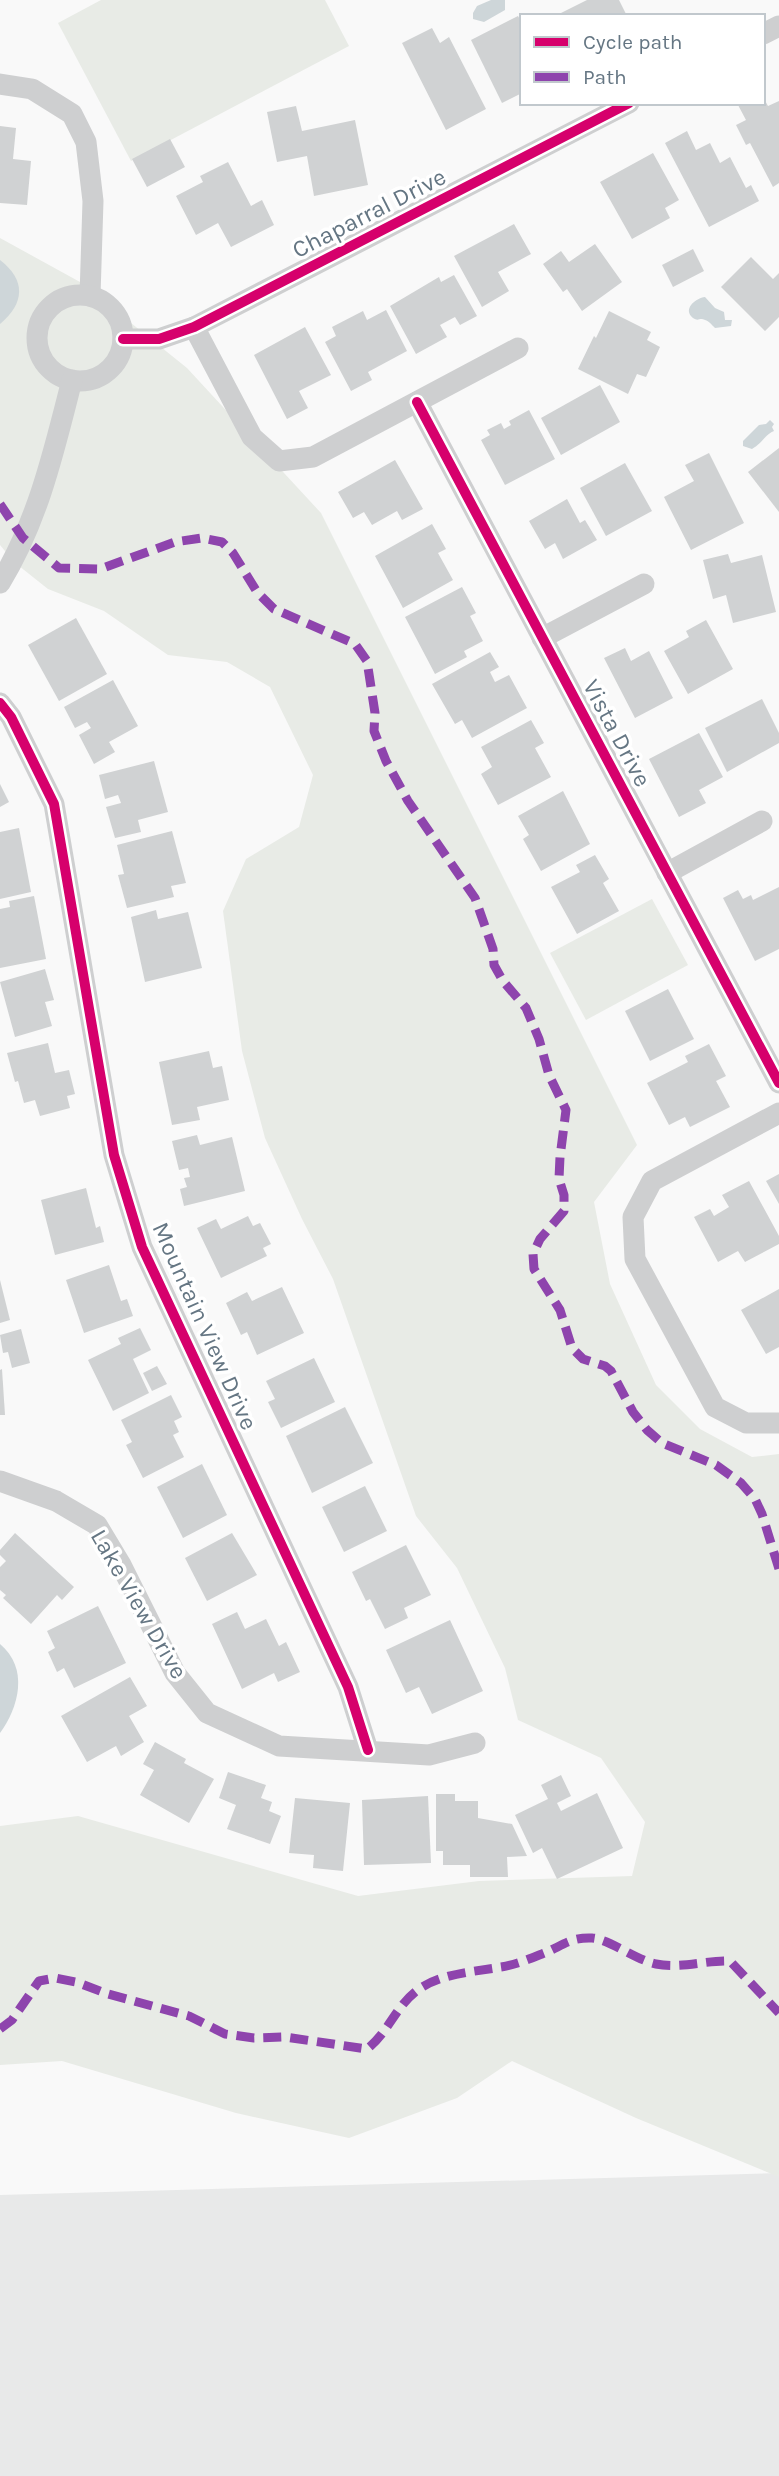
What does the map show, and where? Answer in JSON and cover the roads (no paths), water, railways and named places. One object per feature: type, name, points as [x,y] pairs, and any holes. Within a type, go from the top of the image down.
[{"type":"street","points":[[0,85],[32,89],[72,114],[86,142],[93,201],[90,296]]},
{"type":"street","name":"Chaparral Drive","points":[[123,339],[159,339],[194,327],[625,105]]},
{"type":"street","points":[[90,296],[110,307],[122,327],[123,339],[113,366],[101,376],[87,381],[58,375],[47,365],[40,352],[37,337],[41,322],[49,309],[61,300],[90,296]]},
{"type":"street","points":[[194,327],[252,437],[279,461],[313,457],[518,348]]},
{"type":"street","points":[[0,583],[14,562],[46,484],[72,380]]},
{"type":"street","name":"Vista Drive","points":[[417,402],[779,1083]]},
{"type":"street","points":[[542,638],[644,584]]},
{"type":"street","name":"Mountain View Drive","points":[[0,703],[10,717],[54,804],[114,1154],[142,1247],[348,1688],[368,1750]]},
{"type":"street","points":[[667,873],[762,821]]},
{"type":"street","points":[[779,1114],[652,1181],[633,1217],[635,1259],[715,1408],[746,1423],[779,1423]]},
{"type":"street","name":"Lake View Drive","points":[[0,1481],[56,1501],[97,1525],[121,1565],[175,1673],[207,1713],[279,1746],[429,1755],[475,1743]]}]
